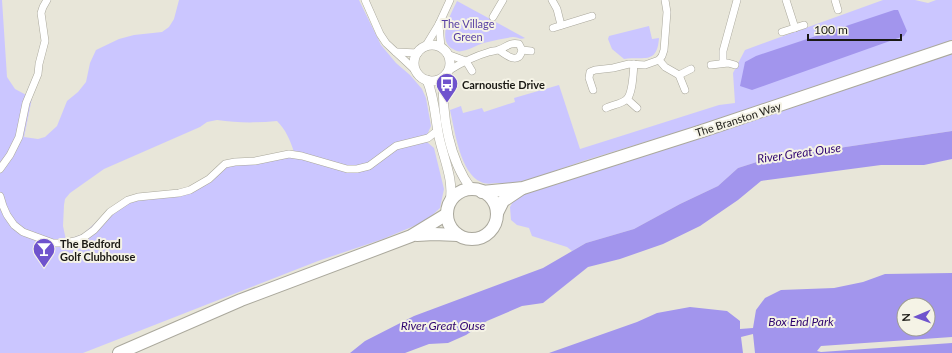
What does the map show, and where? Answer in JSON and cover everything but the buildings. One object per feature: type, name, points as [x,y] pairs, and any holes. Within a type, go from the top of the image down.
[{"type":"highway","name":"The Branston Way","points":[[477,191],[523,188],[702,131],[952,47]]},
{"type":"highway","name":"The Branston Way","points":[[497,213],[504,201],[523,188]]},
{"type":"highway","points":[[411,236],[434,234],[458,235],[473,239],[488,234],[496,221],[497,213],[495,204],[489,197],[477,191],[459,193],[454,198],[449,209],[449,222],[452,229],[458,235]]},
{"type":"highway","points":[[118,353],[241,300],[411,236],[449,209]]},
{"type":"street","points":[[0,169],[10,155],[19,137],[28,94],[38,74],[45,41],[41,13],[47,0]]},
{"type":"street","points":[[365,0],[380,34],[386,43],[421,77],[427,80],[433,81],[466,61],[491,51],[499,50],[506,45],[514,43],[518,44],[522,50],[521,55],[518,58],[513,58],[499,50]]},
{"type":"street","points":[[416,71],[415,59],[425,47],[439,24],[450,0]]},
{"type":"street","points":[[552,0],[557,8],[561,25]]},
{"type":"street","points":[[593,90],[585,78],[590,72],[625,65],[645,65],[659,60],[664,50],[667,12],[665,0]]},
{"type":"street","points":[[723,63],[723,51],[737,0]]},
{"type":"street","points":[[786,0],[795,28]]},
{"type":"street","points":[[835,0],[838,10]]},
{"type":"street","points":[[493,17],[503,5]]},
{"type":"street","points":[[553,28],[592,16]]},
{"type":"street","points":[[439,24],[444,51],[450,60],[446,74],[443,108],[447,129],[456,160],[465,180],[477,191]]},
{"type":"street","points":[[782,32],[804,25]]},
{"type":"street","points":[[425,47],[436,46],[466,61],[472,71]]},
{"type":"street","points":[[522,50],[531,51]]},
{"type":"street","points":[[396,52],[418,54]]},
{"type":"street","points":[[659,60],[665,67],[679,75],[684,90]]},
{"type":"street","points":[[711,65],[728,63],[735,65]]},
{"type":"street","points":[[606,108],[627,99],[630,92],[634,64]]},
{"type":"street","points":[[679,75],[691,70]]},
{"type":"street","points":[[427,80],[433,97],[440,143],[451,185],[449,209]]},
{"type":"street","points":[[627,99],[637,108]]},
{"type":"street","points":[[0,196],[7,215],[23,232],[48,242],[64,243],[83,238],[94,230],[110,212],[128,200],[138,197],[179,193],[190,190],[209,179],[225,164],[255,161],[290,154],[347,169],[357,169],[369,166],[396,146],[428,138],[438,130]]},
{"type":"street","points":[[428,138],[440,143]]},
{"type":"green space","points":[[0,0],[2,0],[7,77],[15,89],[32,98],[24,137],[38,139],[45,137],[57,126],[67,101],[78,92],[86,82],[90,63],[96,50],[119,39],[134,35],[162,32],[169,27],[174,19],[179,0],[359,0],[381,45],[396,63],[410,75],[422,89],[426,98],[431,126],[427,135],[427,142],[434,148],[444,189],[440,208],[426,221],[383,239],[318,261],[83,353],[0,353]],"holes":[[[217,120],[277,121],[287,135],[294,152],[221,165],[206,178],[185,189],[126,198],[115,205],[83,234],[66,240],[63,226],[64,205],[65,199],[70,193],[104,169],[200,127],[207,122]]]},
{"type":"green space","points":[[883,0],[915,0],[928,3],[936,0],[952,0],[952,40],[736,114],[583,161],[535,178],[501,186],[500,183],[483,183],[474,177],[463,161],[456,140],[450,110],[461,106],[463,113],[482,108],[484,112],[515,102],[514,98],[559,85],[580,149],[719,105],[735,103],[733,73],[745,50]]},
{"type":"green space","name":"The Village Green","points":[[457,1],[525,38],[507,38],[485,43],[465,50],[454,50],[448,45],[445,33],[446,26]]},
{"type":"green space","points":[[649,26],[652,39],[659,38],[658,47],[652,56],[648,58],[624,59],[612,49],[608,39],[609,36]]},
{"type":"green space","points":[[952,51],[952,131],[760,161],[738,168],[718,186],[680,204],[634,229],[586,243],[572,251],[567,247],[532,236],[529,228],[517,225],[511,220],[510,207],[516,196]]},
{"type":"water","points":[[894,10],[898,10],[907,31],[904,36],[752,90],[740,86],[745,62],[756,56]]},
{"type":"water","name":"River Great Ouse","points":[[952,131],[952,159],[924,165],[881,165],[761,181],[738,200],[700,226],[663,244],[620,259],[588,267],[543,303],[522,306],[487,321],[466,335],[448,343],[429,344],[405,353],[350,353],[365,341],[414,316],[543,268],[586,243],[634,229],[680,204],[718,186],[738,168],[760,161],[799,154]]},
{"type":"water","name":"Box End Park","points":[[952,273],[952,337],[821,346],[817,351],[821,352],[952,343],[952,353],[755,353],[753,334],[741,337],[743,353],[549,353],[637,322],[657,313],[690,307],[727,311],[740,321],[740,329],[753,328],[756,310],[765,298],[781,290],[834,288],[863,282],[885,274]]},
{"type":"place","name":"Carnoustie Drive","points":[[447,104]]},
{"type":"place","name":"The Bedford Golf Clubhouse","points":[[44,268]]}]
